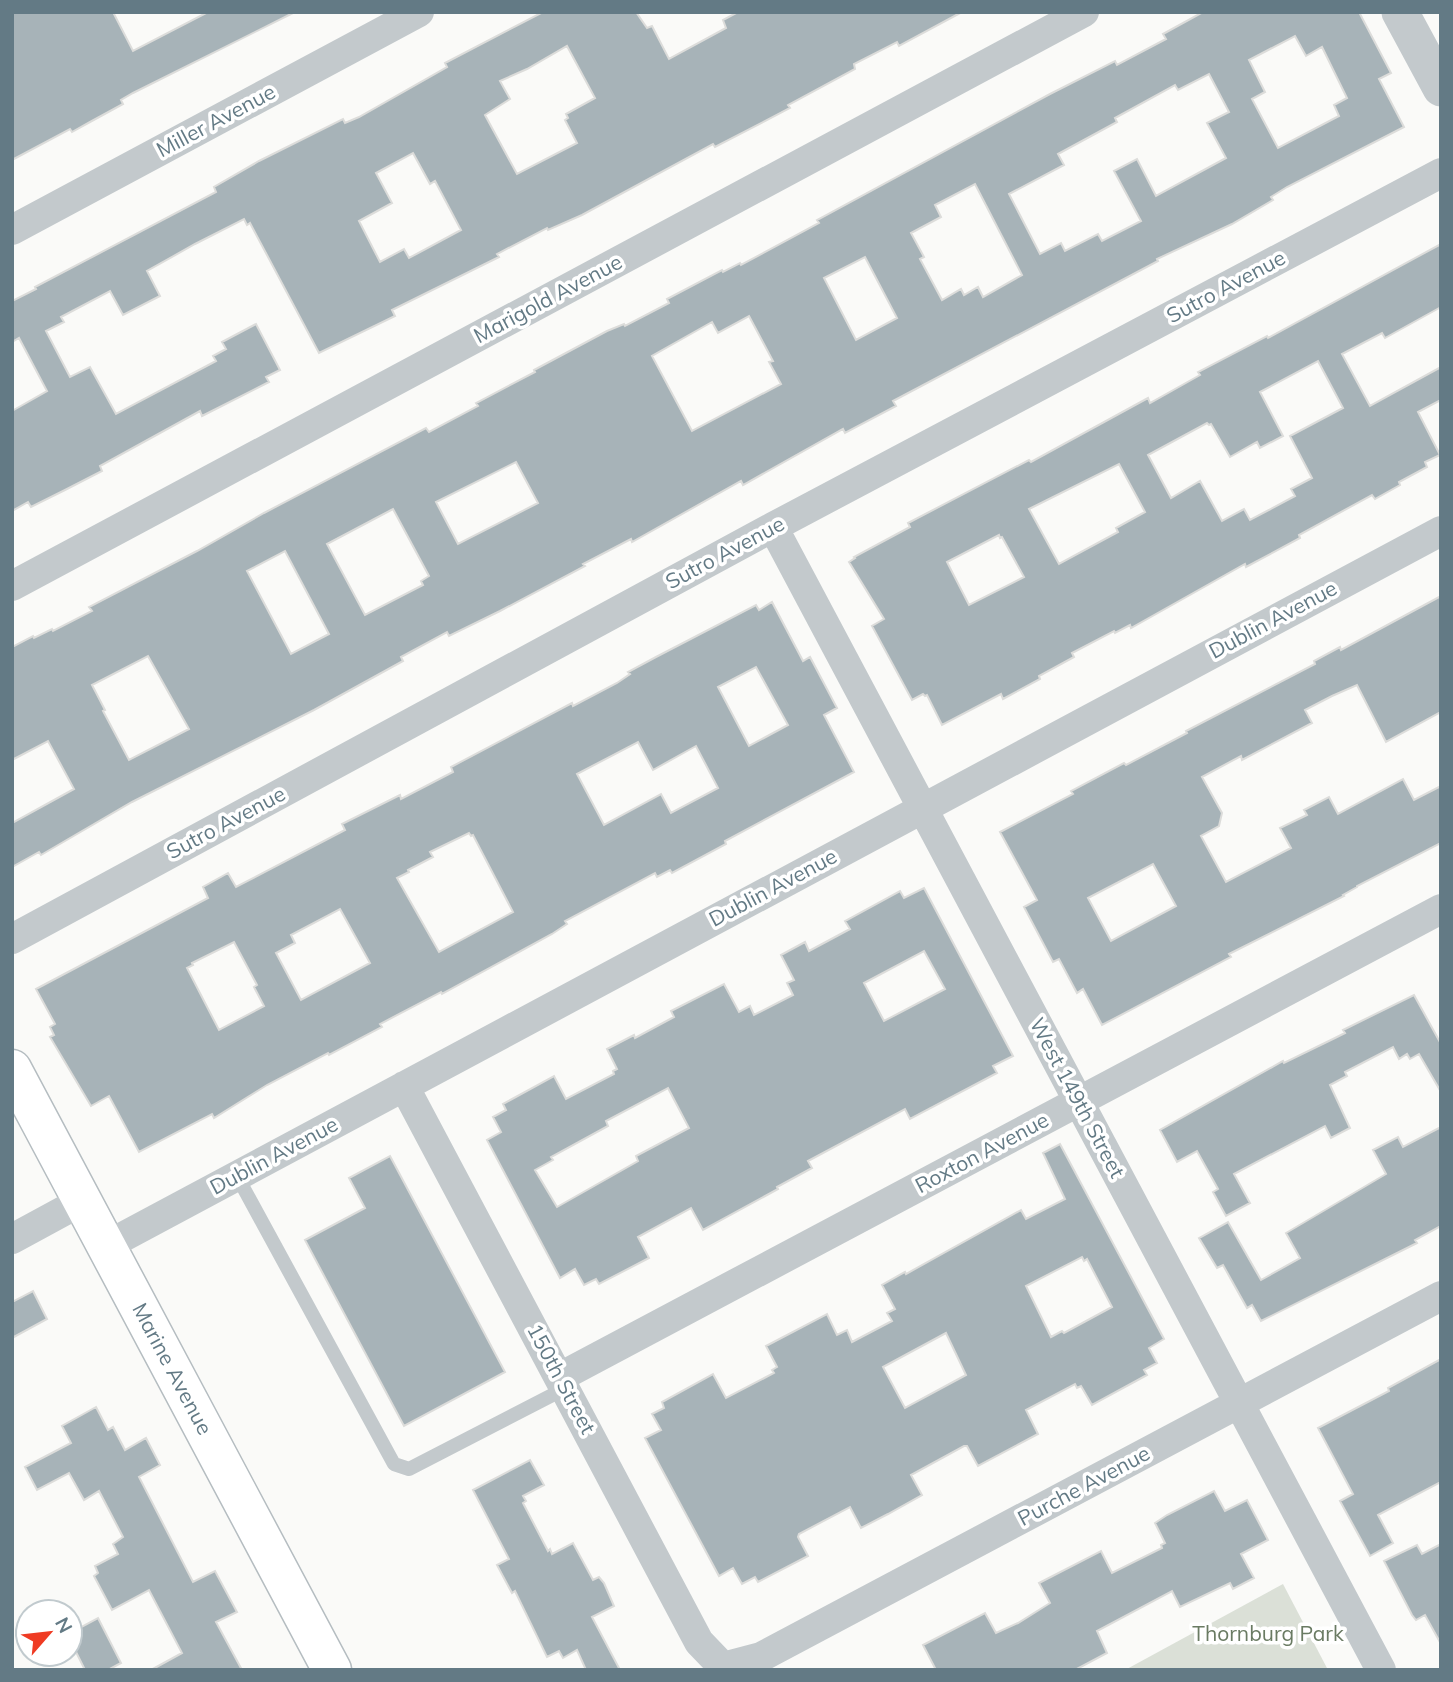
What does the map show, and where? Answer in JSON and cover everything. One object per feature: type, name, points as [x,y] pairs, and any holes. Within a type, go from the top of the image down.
[{"type":"main road","name":"Marine Avenue","points":[[12,1069],[332,1670]]},
{"type":"street","name":"Miller Avenue","points":[[12,230],[419,12]]},
{"type":"street","name":"Marigold Avenue","points":[[12,586],[1084,12]]},
{"type":"street","points":[[1400,12],[1441,88]]},
{"type":"street","name":"Sutro Avenue","points":[[12,939],[773,527],[1441,173]]},
{"type":"street","name":"West 149th Street","points":[[773,527],[1381,1670]]},
{"type":"street","name":"Dublin Avenue","points":[[106,1245],[1441,531]]},
{"type":"street","name":"Roxton Avenue","points":[[563,1382],[1079,1101],[1441,909]]},
{"type":"street","name":"150th Street","points":[[404,1086],[699,1642],[723,1667]]},
{"type":"street","points":[[12,1239],[82,1201]]},
{"type":"street","name":"Purche Avenue","points":[[723,1667],[761,1657],[1441,1296]]},
{"type":"lane","points":[[237,1176],[394,1464],[409,1469],[563,1382]]},
{"type":"green space","name":"Thornburg Park","points":[[1283,1584],[1328,1670],[1125,1670]]},
{"type":"building","points":[[12,12],[113,12],[133,51],[208,12],[295,12],[133,93],[121,100],[123,104],[12,160]]},
{"type":"building","points":[[543,12],[636,12],[647,28],[652,26],[669,59],[726,28],[723,20],[738,12],[962,12],[899,46],[897,42],[854,64],[855,69],[788,105],[790,108],[715,147],[713,144],[582,215],[548,230],[547,228],[497,254],[499,257],[392,310],[395,316],[319,353],[250,223],[247,225],[244,219],[195,244],[147,271],[160,296],[123,315],[110,291],[61,317],[64,322],[46,331],[70,377],[90,367],[116,414],[216,361],[213,356],[226,349],[222,342],[256,324],[280,370],[266,377],[269,382],[202,416],[200,411],[100,466],[102,471],[31,507],[28,502],[12,511],[12,411],[47,391],[19,338],[12,342],[12,301],[216,192],[214,187],[259,161],[343,119],[345,123],[359,117],[447,67],[445,63]],"holes":[[[567,46],[595,98],[566,114],[568,118],[565,120],[577,143],[517,174],[485,115],[510,99],[500,81]],[[413,153],[430,184],[435,181],[461,230],[409,258],[404,249],[380,262],[359,221],[392,203],[376,173]]]},
{"type":"building","points":[[1203,12],[1359,12],[1391,73],[1379,79],[1404,127],[1287,187],[1271,197],[1273,200],[1232,224],[1157,259],[1158,261],[893,401],[896,406],[845,433],[843,429],[743,485],[741,481],[500,611],[449,636],[447,632],[401,657],[403,661],[314,710],[132,802],[41,855],[39,852],[12,867],[12,823],[74,789],[48,741],[12,760],[12,647],[33,636],[34,638],[52,629],[53,631],[92,611],[89,607],[264,513],[426,428],[429,432],[478,406],[476,403],[535,372],[534,370],[607,331],[624,324],[625,326],[669,303],[667,299],[722,270],[723,272],[740,263],[741,265],[819,223],[817,220],[1050,94],[1115,61],[1117,65],[1166,39],[1163,34]],"holes":[[[1295,36],[1306,56],[1322,47],[1347,98],[1334,105],[1339,116],[1278,148],[1252,99],[1265,92],[1249,60]],[[1209,74],[1229,112],[1207,123],[1226,158],[1156,196],[1137,159],[1114,171],[1141,221],[1102,241],[1098,234],[1065,251],[1061,243],[1040,254],[1009,194],[1064,165],[1058,154],[1117,122],[1115,118],[1175,85],[1178,90]],[[975,184],[1022,275],[983,297],[978,287],[964,295],[961,289],[942,300],[920,259],[924,257],[911,233],[941,217],[935,205]],[[865,257],[897,318],[856,340],[824,278]],[[749,316],[773,361],[769,362],[781,384],[692,431],[652,356],[712,322],[718,333]],[[516,462],[538,503],[458,544],[436,502]],[[393,509],[429,576],[421,581],[423,585],[365,615],[327,544]],[[285,551],[329,634],[291,654],[247,571]],[[148,656],[189,729],[129,760],[103,711],[105,710],[92,685]]]},
{"type":"building","points":[[1441,244],[1441,307],[1385,338],[1382,333],[1342,354],[1370,406],[1441,367],[1441,400],[1418,412],[1440,455],[1425,462],[1427,467],[1375,499],[1372,495],[1299,535],[1300,538],[1246,567],[1245,564],[1131,628],[1130,625],[1115,633],[1114,631],[1072,653],[1074,657],[1003,699],[1001,694],[942,725],[927,695],[923,694],[912,700],[872,626],[884,619],[849,562],[910,527],[908,523],[1029,460],[1031,462],[1148,398],[1150,403],[1200,375],[1198,372],[1267,336],[1268,338]],"holes":[[[1318,361],[1343,408],[1290,436],[1312,478],[1291,489],[1295,496],[1250,520],[1244,509],[1222,521],[1200,481],[1171,498],[1148,455],[1207,423],[1211,424],[1230,457],[1257,442],[1260,448],[1283,436],[1260,392]],[[1119,464],[1145,512],[1116,528],[1118,532],[1059,564],[1029,509]],[[999,535],[1024,577],[969,605],[947,562]]]},
{"type":"building","points":[[1441,596],[1441,712],[1386,742],[1357,685],[1332,696],[1305,710],[1312,723],[1242,760],[1241,756],[1202,777],[1222,813],[1219,826],[1201,836],[1226,882],[1291,848],[1280,828],[1307,815],[1304,810],[1329,797],[1338,814],[1403,779],[1414,800],[1441,786],[1441,843],[1229,954],[1231,957],[1102,1025],[1083,989],[1077,993],[1059,959],[1053,962],[1024,907],[1037,900],[1000,832],[1073,794],[1071,791],[1124,763],[1126,765],[1315,664],[1314,661],[1340,647],[1341,650]],"holes":[[[1153,864],[1176,906],[1111,941],[1088,898]]]},
{"type":"building","points":[[772,602],[803,661],[810,657],[837,708],[824,715],[854,772],[725,841],[726,844],[672,873],[670,870],[657,877],[655,873],[565,921],[567,924],[552,934],[442,994],[441,992],[380,1024],[382,1027],[267,1085],[214,1118],[212,1114],[139,1152],[109,1096],[91,1106],[50,1037],[54,1035],[50,1027],[55,1024],[36,989],[208,898],[203,887],[228,873],[236,887],[345,830],[342,824],[400,795],[401,799],[453,772],[451,767],[572,703],[573,706],[617,683],[630,674],[628,672],[656,657],[756,605],[759,610]],"holes":[[[756,667],[788,725],[749,746],[718,687]],[[638,742],[653,770],[696,746],[718,788],[671,813],[661,794],[604,825],[577,774]],[[469,833],[473,835],[513,912],[439,952],[397,878],[433,857],[430,852]],[[340,909],[370,963],[301,1000],[276,953],[295,943],[291,935]],[[234,942],[257,985],[254,987],[264,1006],[219,1030],[187,968],[193,965],[192,963]]]},
{"type":"building","points":[[924,888],[1013,1056],[993,1066],[997,1073],[910,1119],[905,1109],[808,1161],[812,1168],[703,1230],[691,1208],[638,1237],[649,1258],[599,1284],[596,1279],[584,1285],[575,1269],[560,1278],[487,1140],[501,1132],[493,1117],[506,1110],[503,1104],[554,1076],[566,1099],[614,1074],[613,1071],[617,1069],[607,1049],[634,1035],[635,1038],[674,1017],[671,1011],[724,984],[739,1012],[750,1006],[754,1015],[793,995],[787,983],[794,980],[781,955],[805,942],[809,951],[850,929],[845,921],[900,891],[904,898]],"holes":[[[924,951],[945,989],[884,1021],[864,983]],[[668,1088],[689,1128],[636,1156],[638,1161],[557,1207],[535,1170],[553,1160],[551,1157],[608,1126],[606,1121]]]},
{"type":"building","points":[[1414,995],[1441,1044],[1441,1092],[1419,1054],[1410,1059],[1407,1054],[1399,1059],[1393,1047],[1345,1072],[1347,1076],[1330,1085],[1350,1128],[1331,1138],[1325,1126],[1234,1174],[1250,1203],[1226,1216],[1213,1192],[1218,1189],[1197,1151],[1177,1162],[1160,1130],[1283,1061],[1284,1063],[1345,1033],[1343,1030]]},
{"type":"building","points":[[1441,1127],[1441,1226],[1415,1240],[1417,1243],[1261,1321],[1252,1305],[1247,1308],[1223,1265],[1217,1268],[1199,1238],[1228,1222],[1261,1280],[1300,1258],[1286,1233],[1386,1174],[1373,1150],[1398,1137],[1403,1147]]},
{"type":"building","points":[[1060,1144],[1164,1339],[1149,1348],[1157,1363],[1144,1370],[1147,1375],[1092,1405],[1081,1386],[1077,1388],[1075,1384],[1026,1410],[1038,1434],[978,1466],[967,1446],[964,1446],[911,1475],[922,1495],[861,1528],[850,1507],[799,1534],[808,1556],[758,1582],[755,1577],[742,1584],[733,1568],[719,1576],[645,1438],[661,1430],[652,1414],[664,1408],[662,1402],[713,1374],[726,1398],[774,1373],[772,1370],[777,1367],[766,1346],[827,1314],[837,1335],[847,1330],[852,1342],[892,1321],[887,1313],[895,1309],[882,1285],[1021,1210],[1026,1219],[1065,1199],[1043,1153]],"holes":[[[1082,1257],[1084,1261],[1087,1259],[1112,1307],[1064,1333],[1062,1331],[1051,1337],[1026,1286]],[[946,1333],[966,1375],[905,1408],[883,1367]]]},
{"type":"building","points":[[390,1156],[505,1372],[404,1426],[305,1240],[365,1208],[349,1178]]},
{"type":"building","points":[[33,1291],[47,1319],[12,1338],[12,1302]]},
{"type":"building","points":[[1441,1359],[1441,1482],[1378,1515],[1393,1543],[1370,1556],[1340,1501],[1353,1494],[1318,1428],[1389,1391],[1388,1388]]},
{"type":"building","points":[[96,1407],[108,1430],[113,1427],[125,1450],[146,1438],[160,1465],[139,1477],[193,1582],[215,1571],[237,1612],[216,1622],[242,1670],[151,1670],[182,1653],[149,1590],[112,1610],[94,1576],[98,1573],[95,1566],[118,1554],[113,1544],[123,1537],[99,1491],[84,1500],[69,1473],[37,1490],[25,1467],[71,1443],[62,1426]]},
{"type":"building","points":[[530,1460],[544,1485],[523,1496],[526,1501],[523,1503],[548,1551],[550,1549],[552,1554],[573,1543],[593,1580],[599,1577],[604,1583],[614,1606],[592,1617],[620,1670],[586,1670],[577,1650],[563,1658],[559,1651],[547,1657],[515,1591],[512,1593],[497,1565],[509,1559],[473,1490]]},
{"type":"building","points":[[1214,1491],[1225,1511],[1247,1500],[1268,1540],[1241,1554],[1254,1578],[1233,1589],[1230,1583],[1180,1607],[1172,1591],[1097,1631],[1107,1653],[1075,1670],[936,1670],[923,1645],[985,1613],[996,1633],[1018,1623],[1050,1603],[1039,1583],[1101,1551],[1112,1573],[1162,1548],[1161,1545],[1165,1543],[1155,1523]]},
{"type":"building","points":[[1441,1544],[1441,1644],[1425,1615],[1416,1620],[1412,1615],[1384,1561],[1417,1545],[1422,1554]]},
{"type":"building","points":[[98,1618],[121,1663],[108,1670],[85,1670],[84,1626]]}]
